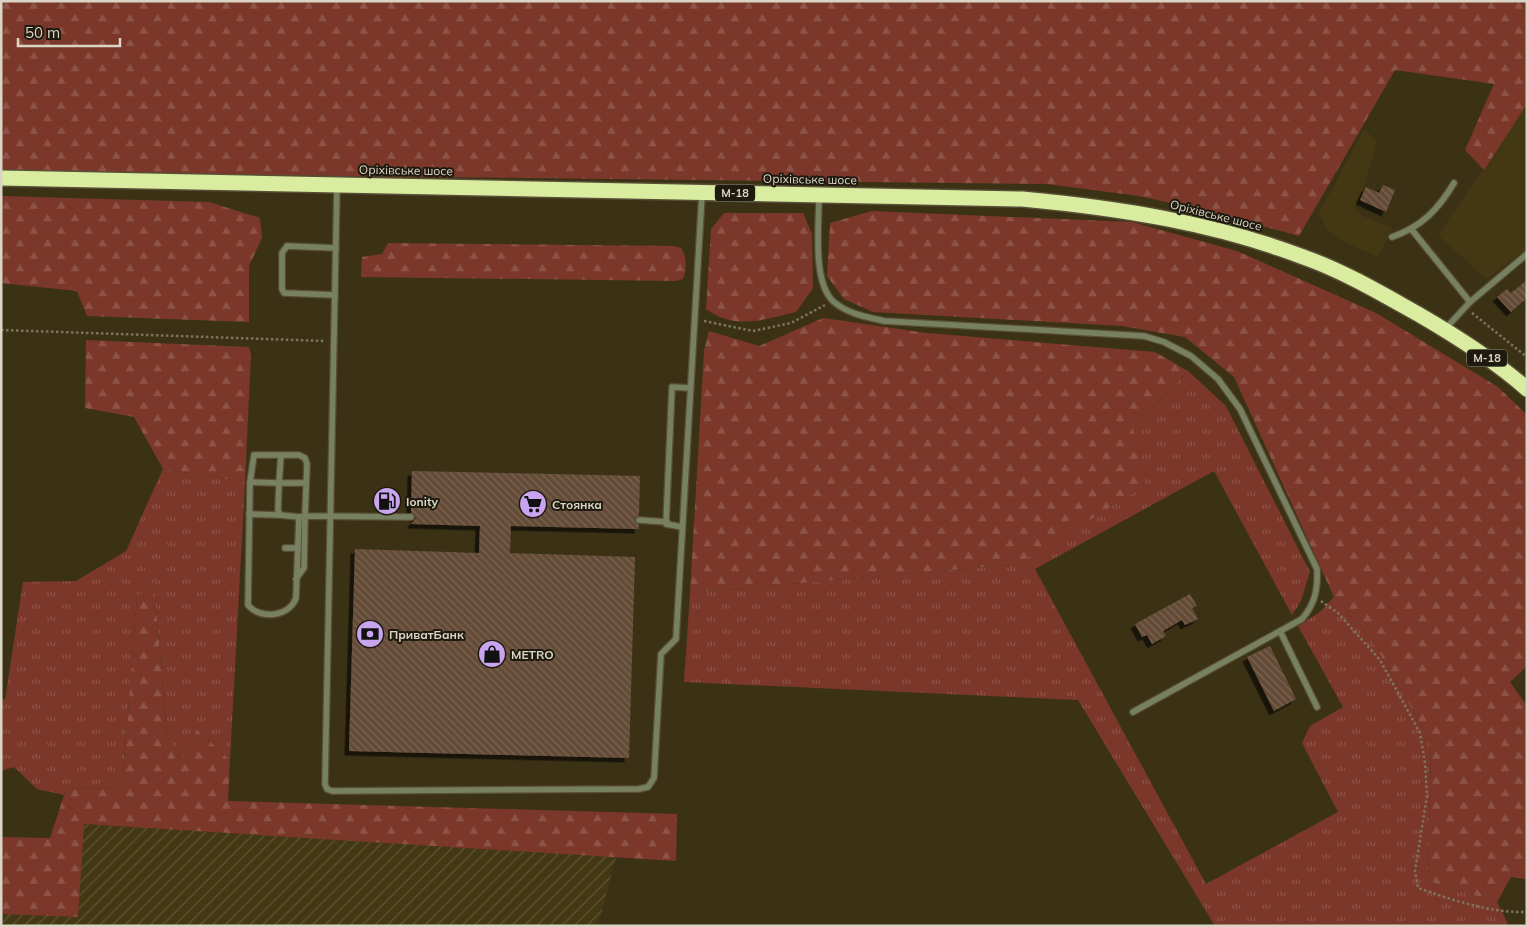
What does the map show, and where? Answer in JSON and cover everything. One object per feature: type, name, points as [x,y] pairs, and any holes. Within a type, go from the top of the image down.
[{"type":"highway","name":"Оріхівське шосе","points":[[1,178],[1022,199],[1099,206],[1202,226],[1256,240],[1308,258],[1378,292],[1444,330]]},
{"type":"highway","name":"М-18","points":[[1444,330],[1488,358],[1527,389]]},
{"type":"lane","points":[[1392,237],[1412,230],[1442,204],[1454,183]]},
{"type":"lane","points":[[337,184],[325,784],[327,789],[332,791],[639,790],[648,787],[654,778],[661,654],[676,639],[702,192]]},
{"type":"lane","points":[[819,194],[820,261],[823,287],[833,302],[856,314],[884,321],[1144,336],[1164,342],[1191,356],[1218,379],[1240,409],[1317,569],[1318,589],[1310,609],[1302,619],[1133,712]]},
{"type":"lane","points":[[1412,230],[1467,305]]},
{"type":"lane","points":[[335,295],[284,293],[282,289],[282,253],[287,246],[336,248]]},
{"type":"lane","points":[[1444,330],[1467,305],[1527,254]]},
{"type":"lane","points":[[682,527],[666,524],[672,387],[690,388]]},
{"type":"lane","points":[[280,515],[278,510],[281,454]]},
{"type":"lane","points":[[281,454],[299,455],[305,458],[306,483],[298,548],[296,598],[292,607],[286,612],[259,613],[253,611],[248,605],[250,482],[254,455],[281,454]]},
{"type":"lane","points":[[250,482],[306,483]]},
{"type":"lane","points":[[250,514],[303,517],[411,517]]},
{"type":"lane","points":[[296,579],[304,568],[303,517]]},
{"type":"lane","points":[[639,520],[667,522]]},
{"type":"lane","points":[[285,548],[298,548]]},
{"type":"lane","points":[[1280,631],[1317,707]]},
{"type":"path","points":[[695,319],[753,331],[791,322],[833,302]]},
{"type":"path","points":[[1467,305],[1527,357]]},
{"type":"path","points":[[1,330],[334,341]]},
{"type":"path","points":[[1315,596],[1338,613],[1380,660],[1420,733],[1426,763],[1427,796],[1415,871],[1418,888],[1461,903],[1508,912],[1527,912]]},
{"type":"shaded area","points":[[1527,103],[1527,249],[1486,279],[1438,235]]},
{"type":"shaded area","points":[[1364,130],[1377,140],[1367,178],[1355,207],[1358,213],[1365,217],[1392,228],[1378,257],[1340,240],[1326,228],[1319,213]]},
{"type":"shaded area","points":[[83,824],[616,857],[598,926],[1,926],[1,914],[78,917]]},
{"type":"green space","points":[[1,1],[1527,1],[1527,104],[1484,170],[1465,150],[1494,84],[1395,70],[1299,236],[1211,212],[1139,196],[1047,184],[1,172]]},
{"type":"green space","points":[[1,196],[209,202],[260,218],[262,238],[249,266],[249,322],[87,316],[77,291],[1,283]]},
{"type":"green space","points":[[872,211],[1132,222],[1237,251],[1376,313],[1498,387],[1527,415],[1527,666],[1510,682],[1527,706],[1527,879],[1511,877],[1497,902],[1428,881],[1431,742],[1372,640],[1334,597],[1234,377],[1185,337],[1122,326],[873,312],[844,299],[827,276],[830,223]]},
{"type":"green space","points":[[724,213],[803,213],[812,234],[813,288],[796,312],[761,320],[739,321],[717,316],[706,309],[711,229]]},
{"type":"green space","points":[[388,243],[674,246],[681,248],[686,267],[683,279],[676,281],[361,277],[362,257],[382,254]]},
{"type":"green space","points":[[823,318],[927,333],[1155,352],[1188,371],[1133,428],[1145,486],[1017,564],[690,593],[704,351],[709,331],[759,346]]},
{"type":"green space","points":[[86,340],[249,347],[251,354],[245,482],[163,469],[134,417],[85,408]]},
{"type":"green space","points":[[1188,371],[1226,406],[1310,572],[1301,601],[1292,615],[1214,471],[1035,569],[1206,884],[1338,812],[1302,743],[1310,726],[1343,707],[1298,626],[1320,612],[1334,597],[1372,640],[1431,742],[1428,881],[1497,902],[1509,926],[1215,926],[1078,700],[684,682],[690,593],[1017,564],[1133,428]]},
{"type":"green space","points":[[163,469],[245,482],[230,760],[196,729],[182,759],[167,736],[154,583],[137,597],[122,788],[66,789],[64,795],[37,789],[14,767],[1,771],[1,698],[5,700],[23,582],[76,581],[126,551]]},
{"type":"green space","points":[[154,583],[167,736],[182,759],[196,729],[230,760],[228,801],[677,814],[676,861],[84,824],[78,917],[1,914],[1,837],[50,838],[66,789],[122,788],[137,597]]},
{"type":"building","points":[[1383,185],[1395,190],[1386,212],[1360,200],[1366,187],[1379,193]]},
{"type":"building","points":[[1527,280],[1527,298],[1511,312],[1497,297],[1507,289],[1511,293]]},
{"type":"building","name":"METRO","points":[[412,471],[640,476],[639,515],[634,520],[639,525],[639,529],[511,526],[510,553],[635,557],[629,758],[349,751],[355,549],[479,553],[480,526],[411,524],[416,518],[411,512]]},
{"type":"building","points":[[1190,594],[1197,606],[1192,608],[1198,619],[1185,625],[1182,620],[1163,631],[1166,636],[1152,644],[1147,635],[1142,637],[1135,624]]},
{"type":"building","points":[[1270,646],[1296,699],[1274,711],[1247,657]]},
{"type":"place","name":"Ionity","points":[[387,501]]},
{"type":"place","name":"Стоянка","points":[[533,504]]},
{"type":"place","name":"ПриватБанк","points":[[370,634]]},
{"type":"place","name":"METRO","points":[[492,654]]}]
